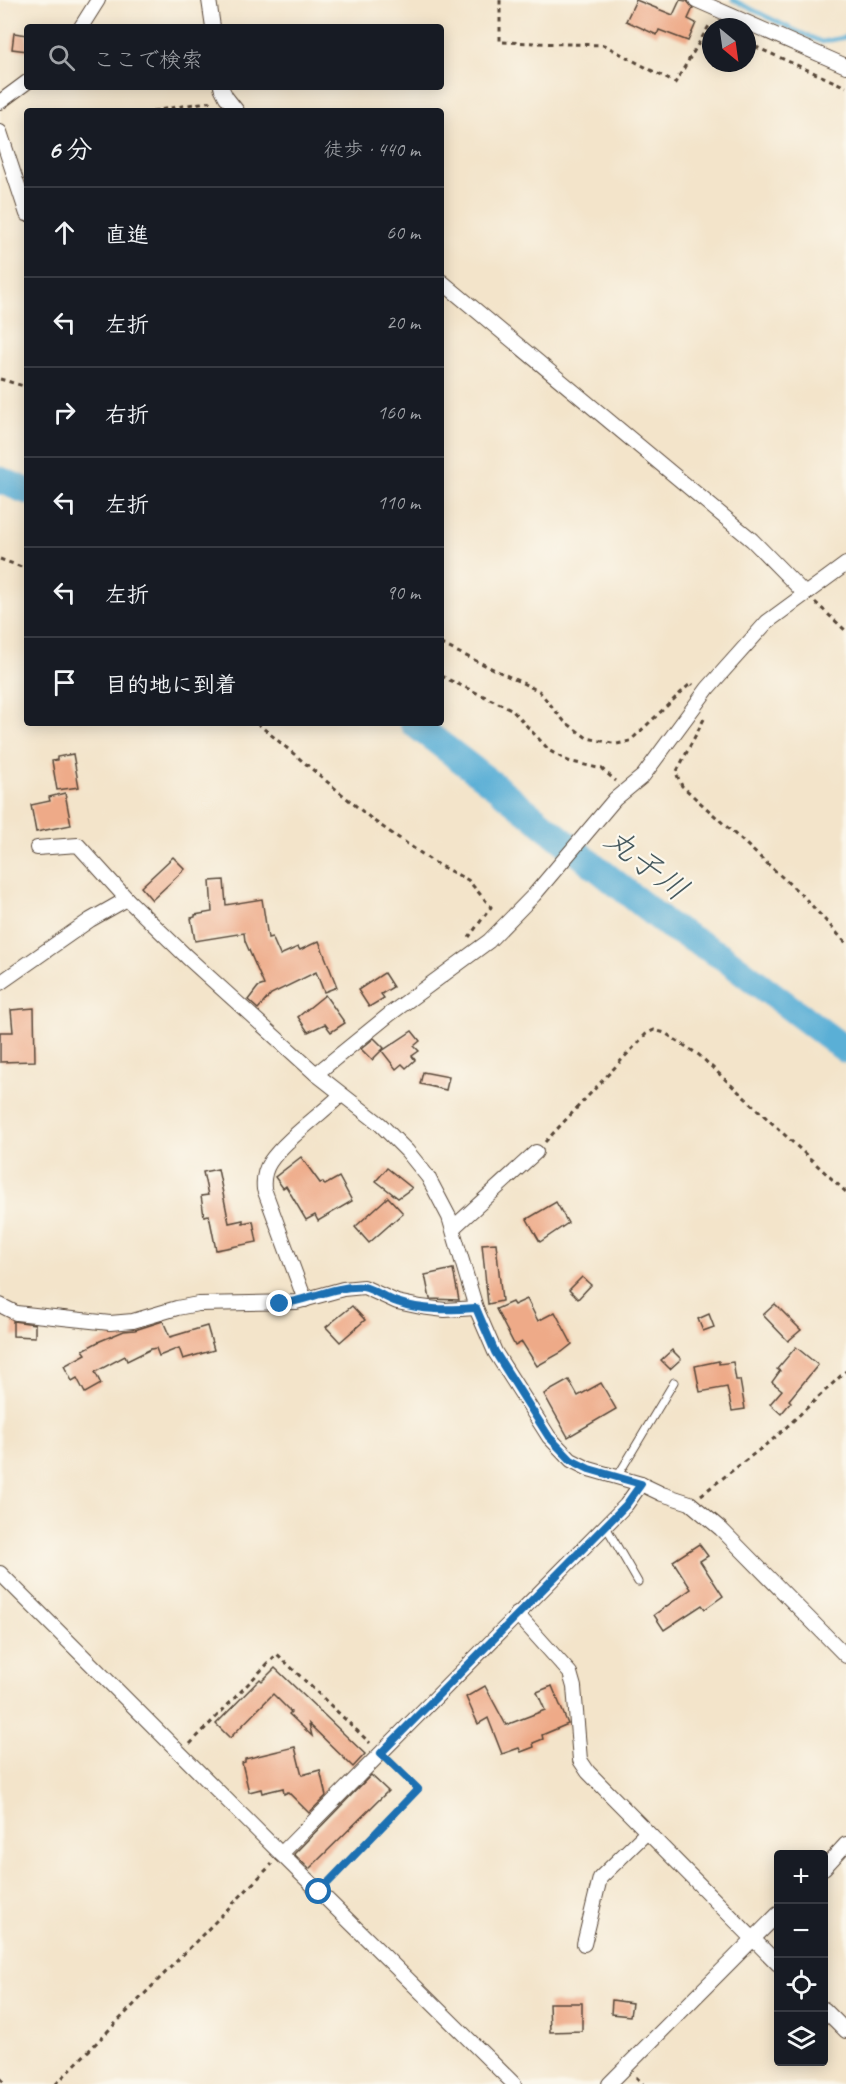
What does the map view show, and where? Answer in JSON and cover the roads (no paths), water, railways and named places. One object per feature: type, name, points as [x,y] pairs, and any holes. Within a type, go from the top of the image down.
[{"type":"street","points":[[83,24],[98,0]]},
{"type":"street","points":[[209,0],[213,24]]},
{"type":"street","points":[[696,0],[846,66]]},
{"type":"street","points":[[0,102],[24,84]]},
{"type":"street","points":[[224,92],[235,108]]},
{"type":"street","points":[[0,132],[24,205]]},
{"type":"street","points":[[444,283],[752,540],[804,593]]},
{"type":"street","points":[[316,1074],[390,1014],[489,941],[534,896],[621,794],[642,776],[702,696],[767,622],[846,564]]},
{"type":"street","points":[[37,848],[78,845],[127,899],[316,1074],[380,1124],[407,1151],[428,1177],[449,1217],[476,1308],[495,1352],[549,1437],[571,1460],[589,1469],[641,1484],[690,1503],[721,1529],[846,1656]]},
{"type":"street","points":[[0,983],[90,920],[127,899]]},
{"type":"street","points":[[305,1300],[264,1189],[263,1177],[269,1163],[281,1149],[341,1095]]},
{"type":"street","points":[[453,1228],[536,1152]]},
{"type":"street","points":[[0,1305],[16,1313],[110,1323],[133,1322],[198,1304],[280,1304],[305,1300],[343,1289],[364,1287],[397,1302],[421,1307],[445,1310],[476,1308]]},
{"type":"street","points":[[281,1854],[626,1505],[641,1484]]},
{"type":"street","points":[[0,1573],[514,2084]]},
{"type":"street","points":[[517,1614],[570,1673],[574,1687],[580,1760],[588,1772],[774,1960]]},
{"type":"street","points":[[584,1944],[600,1878],[647,1832]]},
{"type":"street","points":[[828,1864],[846,1844]]},
{"type":"street","points":[[609,2084],[774,1918]]},
{"type":"street","points":[[827,2012],[846,2031]]},
{"type":"lane","points":[[616,1477],[674,1382]]},
{"type":"lane","points":[[605,1526],[638,1582]]},
{"type":"waterway","points":[[733,0],[822,42],[846,37]]},
{"type":"waterway","name":"丸子川","points":[[0,480],[24,490]]},
{"type":"waterway","name":"丸子川","points":[[417,726],[668,925],[723,957],[846,1050]]}]
